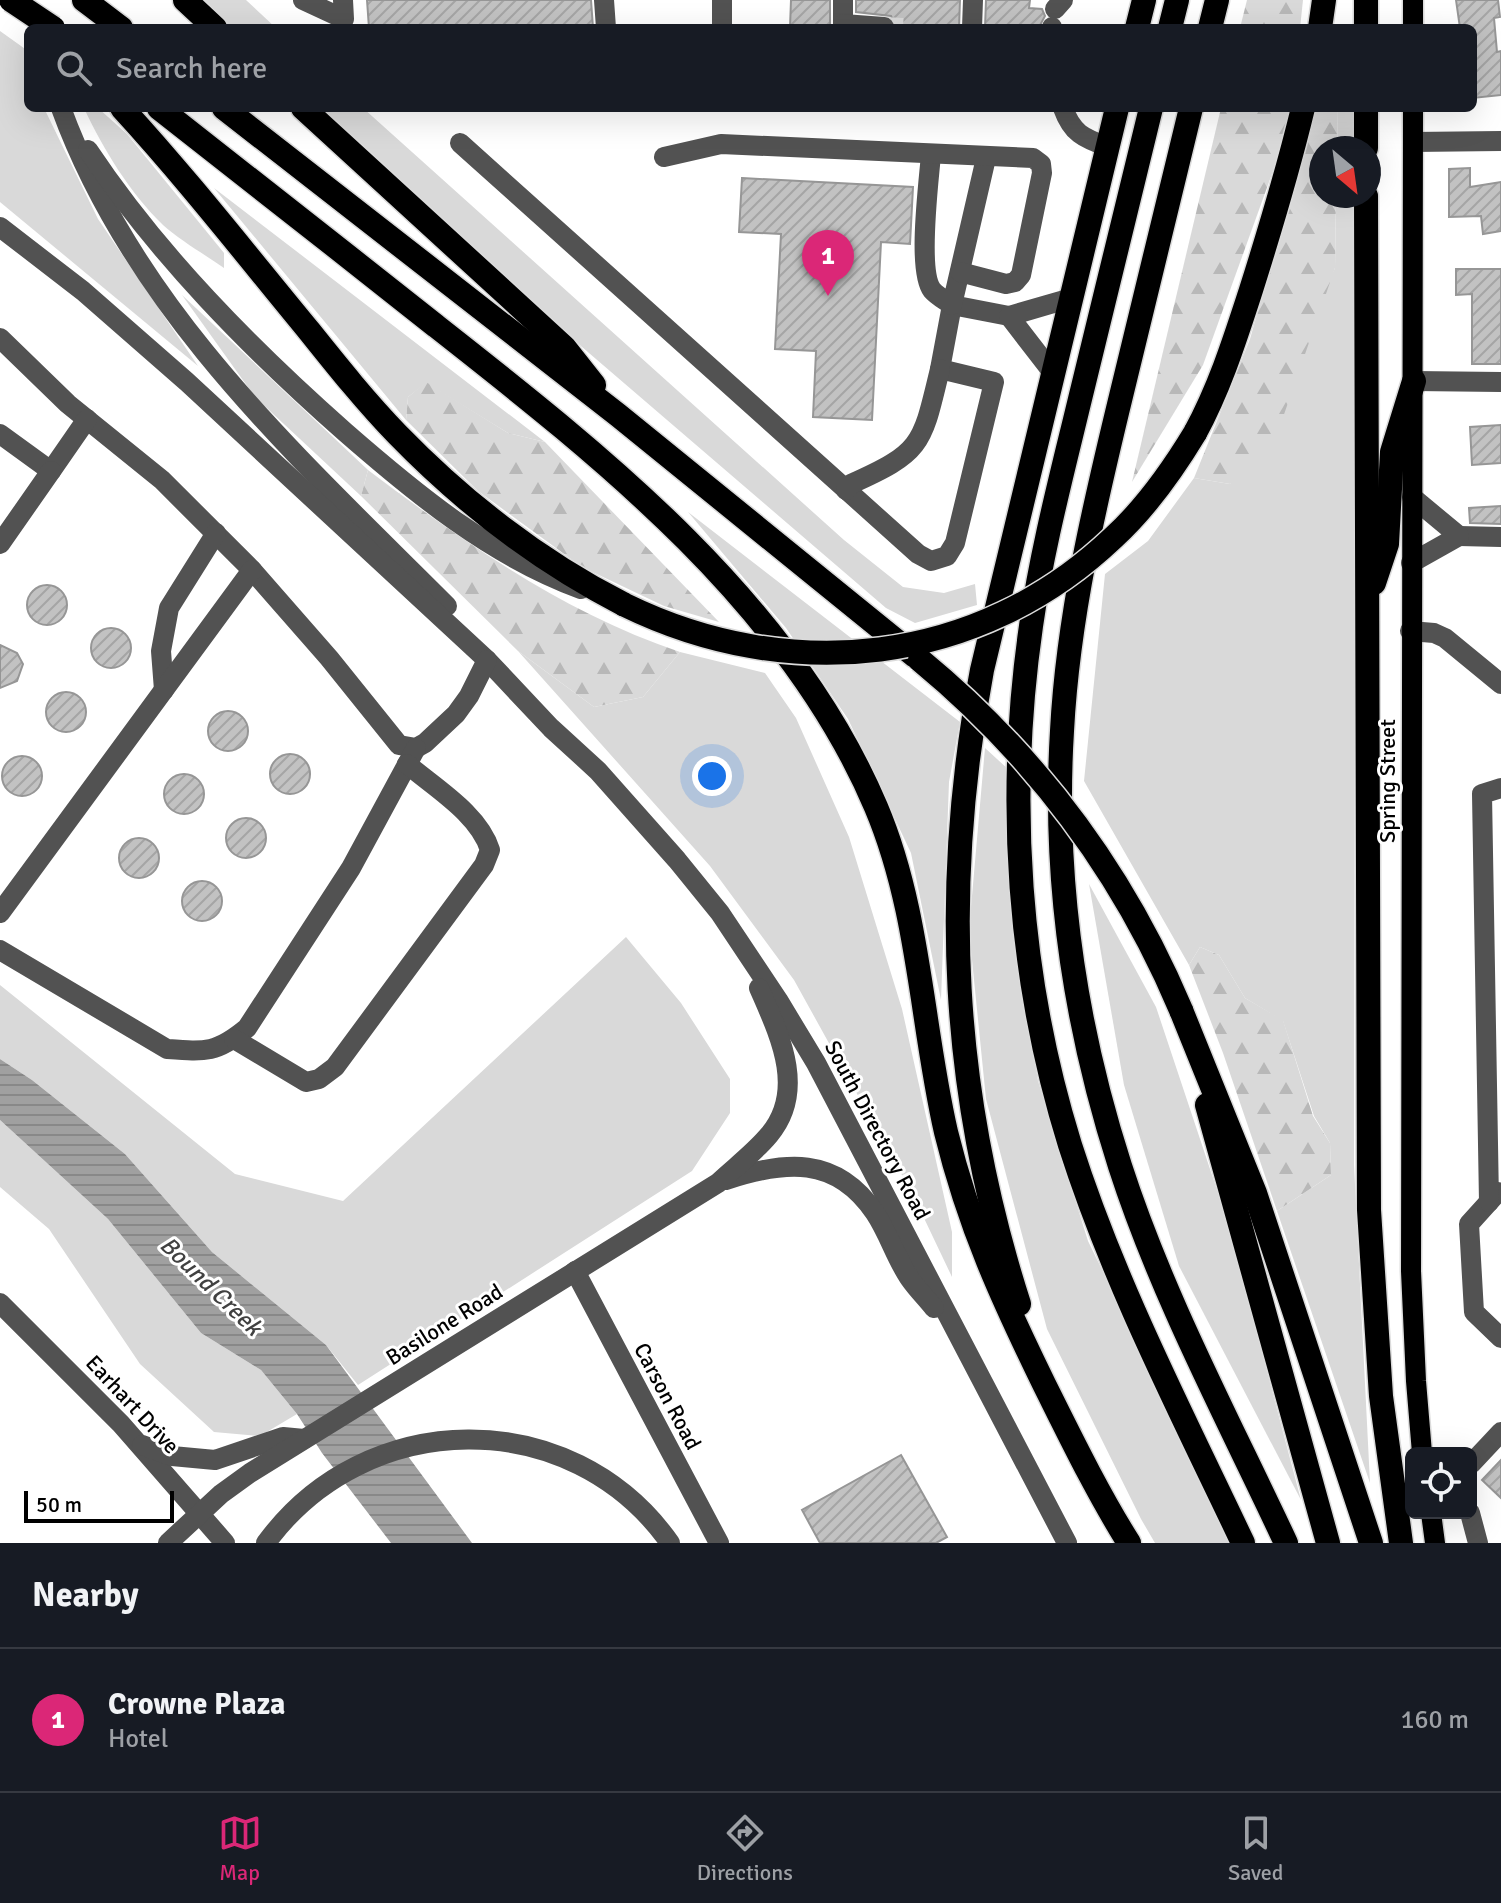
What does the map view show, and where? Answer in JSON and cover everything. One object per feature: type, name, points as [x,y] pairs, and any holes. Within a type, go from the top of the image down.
[{"type":"highway","points":[[8,0],[34,24]]},
{"type":"highway","points":[[8,0],[47,24]]},
{"type":"highway","points":[[84,0],[116,24]]},
{"type":"highway","points":[[185,0],[211,24]]},
{"type":"highway","points":[[1138,24],[1144,0]]},
{"type":"highway","points":[[1171,24],[1177,0]]},
{"type":"highway","points":[[1211,24],[1217,0]]},
{"type":"highway","points":[[1321,24],[1324,0]]},
{"type":"highway","points":[[1366,0],[1366,24]]},
{"type":"highway","points":[[125,112],[395,432],[448,483],[507,531],[583,582],[625,605],[702,637],[774,652],[810,654],[867,652],[939,638],[982,622],[1023,602],[1086,562],[1138,512],[1168,475],[1215,396],[1277,209],[1302,112]]},
{"type":"highway","points":[[164,112],[560,423],[611,467],[715,571],[806,682],[851,755],[889,842],[914,940],[944,1121],[979,1244],[1083,1462],[1129,1543]]},
{"type":"highway","points":[[229,112],[618,415],[920,660],[1003,736],[1080,828],[1138,918],[1181,1010],[1229,1126],[1263,1218],[1371,1543]]},
{"type":"highway","points":[[307,112],[564,347],[618,415]]},
{"type":"highway","points":[[1083,1462],[1038,1359],[998,1231],[972,1110],[961,1026],[957,963],[958,853],[969,742],[982,670],[1116,112]]},
{"type":"highway","points":[[1150,112],[1036,589],[1020,741],[1020,875],[1042,1033],[1059,1106],[1081,1177],[1136,1315],[1243,1543]]},
{"type":"highway","points":[[1190,112],[1108,452],[1076,608],[1061,732],[1063,879],[1071,954],[1084,1026],[1121,1168],[1173,1302],[1286,1543]]},
{"type":"highway","points":[[1366,112],[1366,136]]},
{"type":"highway","points":[[1366,208],[1370,1240],[1381,1396],[1401,1543]]},
{"type":"highway","points":[[1368,601],[1387,544],[1392,452],[1414,381]]},
{"type":"highway","points":[[1181,1010],[1328,1543]]},
{"type":"main road","points":[[1413,0],[1413,24]]},
{"type":"main road","name":"Spring Street","points":[[1413,112],[1411,1271],[1422,1447]]},
{"type":"main road","points":[[1432,1519],[1435,1543]]},
{"type":"street","points":[[29,0],[37,24]]},
{"type":"street","points":[[303,0],[344,16]]},
{"type":"street","points":[[604,0],[606,24]]},
{"type":"street","points":[[722,0],[722,24]]},
{"type":"street","points":[[843,0],[843,24]]},
{"type":"street","points":[[972,24],[973,0]]},
{"type":"street","points":[[63,112],[80,157],[116,224],[159,292],[230,385],[559,720],[598,771]]},
{"type":"street","points":[[65,112],[102,171],[148,231],[235,327],[327,416],[402,480],[493,547],[553,578],[625,605]]},
{"type":"street","points":[[1065,112],[1070,126],[1093,142],[1108,147]]},
{"type":"street","points":[[1413,142],[1501,141]]},
{"type":"street","points":[[460,143],[918,554],[931,561],[947,556],[955,543],[994,382],[940,369]]},
{"type":"street","points":[[664,157],[721,144],[1033,158],[1041,164],[1042,173],[1021,275],[1015,282],[1006,284],[960,272]]},
{"type":"street","points":[[931,154],[925,231],[926,277],[931,289],[952,305],[1009,316],[1071,298]]},
{"type":"street","points":[[846,490],[851,484],[891,466],[918,444],[940,369],[986,158]]},
{"type":"street","points":[[0,227],[83,291],[171,367],[487,660],[551,728],[598,771]]},
{"type":"street","points":[[1009,316],[1053,373]]},
{"type":"street","points":[[0,338],[87,419],[162,480],[216,533],[329,658],[399,745],[486,835],[490,850],[484,865],[335,1067],[319,1079],[306,1082],[234,1039]]},
{"type":"street","points":[[1414,381],[1501,382]]},
{"type":"street","points":[[0,544],[87,419]]},
{"type":"street","points":[[0,434],[51,471]]},
{"type":"street","points":[[1412,497],[1459,536]]},
{"type":"street","points":[[164,690],[161,651],[169,608],[216,533]]},
{"type":"street","points":[[1411,563],[1459,536],[1501,537]]},
{"type":"street","points":[[0,913],[252,570]]},
{"type":"street","points":[[1410,631],[1445,638],[1501,684]]},
{"type":"street","points":[[0,950],[167,1049],[192,1051],[224,1047],[247,1028],[351,868],[411,756],[456,714],[487,660]]},
{"type":"street","name":"South Directory Road","points":[[598,771],[692,878],[740,943],[816,1063],[1067,1543]]},
{"type":"street","points":[[1501,788],[1482,794],[1493,939],[1495,1196],[1469,1224],[1474,1312],[1501,1338]]},
{"type":"street","points":[[718,1183],[771,1133],[788,1089],[787,1063],[781,1040],[740,943]]},
{"type":"street","points":[[718,1183],[760,1169],[786,1166],[813,1168],[850,1185],[876,1214],[909,1278],[958,1337]]},
{"type":"street","name":"Basilone Road","points":[[168,1543],[231,1486],[272,1459],[718,1183]]},
{"type":"street","name":"Carson Road","points":[[575,1271],[719,1543]]},
{"type":"street","name":"Earhart Drive","points":[[0,1303],[68,1369],[225,1543]]},
{"type":"street","points":[[1477,1458],[1501,1432]]},
{"type":"street","points":[[138,1444],[172,1456],[215,1460],[283,1437],[304,1439]]},
{"type":"street","points":[[266,1543],[303,1501],[356,1464],[418,1443],[474,1439],[532,1447],[575,1463],[629,1498],[670,1543]]},
{"type":"street","points":[[1472,1519],[1478,1543]]},
{"type":"green space","points":[[201,0],[246,0],[272,24],[226,24]]},
{"type":"green space","points":[[1247,0],[1303,0],[1300,24],[1241,24]]},
{"type":"green space","points":[[0,31],[24,48],[24,112],[46,112],[98,219],[198,366],[0,202]]},
{"type":"green space","points":[[86,112],[102,112],[127,134],[224,253],[224,268],[163,225],[139,199]]},
{"type":"green space","points":[[321,112],[367,112],[844,540],[903,587],[944,593],[975,584],[977,605],[915,623],[886,608],[582,347]]},
{"type":"green space","points":[[1220,112],[1289,112],[1286,135],[1203,365],[1132,482]]},
{"type":"green space","points":[[1314,112],[1338,112],[1337,136],[1309,136],[1309,208],[1336,208],[1335,268],[1281,423],[1230,484],[1194,478],[1250,339]]},
{"type":"green space","points":[[1338,112],[1354,112],[1354,136],[1337,136]]},
{"type":"green space","points":[[214,188],[545,442],[508,433],[426,383],[408,397],[406,420]]},
{"type":"green space","points":[[1336,208],[1355,208],[1354,1165],[1370,1483],[1277,1211],[1331,1175],[1330,1143],[1314,1116],[1283,1021],[1245,998],[1219,955],[1200,947],[1189,965],[1084,781],[1105,574],[1148,541],[1194,478],[1230,484],[1335,268]]},
{"type":"green space","points":[[182,295],[368,470],[361,496],[255,397]]},
{"type":"green space","points":[[426,382],[508,433],[545,442],[719,622],[664,606],[582,567],[478,491],[406,420],[408,397]]},
{"type":"green space","points":[[368,470],[441,524],[556,597],[637,636],[680,652],[643,697],[594,707],[518,651],[361,496]]},
{"type":"green space","points":[[688,512],[960,722],[949,782],[941,1000],[911,853],[848,719],[786,628]]},
{"type":"green space","points":[[518,651],[594,707],[643,697],[680,652],[765,673],[796,718],[849,837],[902,1009],[952,1232],[952,1277],[913,1195],[794,980],[710,866]]},
{"type":"green space","points":[[985,748],[1009,770],[1013,923],[1038,1081],[1088,1241],[1170,1409],[1229,1543],[1155,1543],[1047,1329],[986,1099],[969,930]]},
{"type":"green space","points":[[1089,884],[1156,1007],[1227,1220],[1301,1500],[1179,1266],[1124,1085]]},
{"type":"green space","points":[[626,937],[681,1003],[730,1079],[730,1113],[692,1171],[358,1385],[326,1345],[212,1252],[125,1154],[32,1080],[0,1059],[0,985],[235,1174],[343,1201]]},
{"type":"green space","points":[[1200,947],[1219,955],[1245,998],[1283,1020],[1313,1116],[1330,1143],[1331,1175],[1277,1211],[1189,965]]},
{"type":"green space","points":[[0,1120],[108,1219],[201,1333],[261,1370],[297,1414],[260,1436],[214,1432],[140,1364],[49,1229],[0,1187]]},
{"type":"water","name":"Bound Creek","points":[[0,1059],[32,1080],[125,1154],[212,1252],[326,1345],[472,1543],[391,1543],[261,1370],[201,1333],[108,1219],[0,1120]]},
{"type":"building","points":[[367,0],[591,0],[593,24],[369,24]]},
{"type":"building","points":[[791,0],[830,0],[830,24],[790,24]]},
{"type":"building","points":[[856,0],[960,0],[959,24],[895,24],[891,16],[856,12]]},
{"type":"building","points":[[986,0],[1030,0],[1029,8],[1042,9],[1045,16],[1041,24],[985,24]]},
{"type":"building","points":[[1456,0],[1498,0],[1500,17],[1494,18],[1497,52],[1501,51],[1501,95],[1477,98],[1477,24],[1459,24]]},
{"type":"building","points":[[1470,168],[1470,187],[1501,182],[1501,231],[1483,234],[1481,216],[1449,217],[1449,169]]},
{"type":"building","points":[[742,178],[913,187],[910,244],[881,242],[872,420],[813,417],[816,351],[775,349],[781,234],[739,232]]},
{"type":"building","points":[[1456,269],[1501,269],[1501,364],[1472,364],[1472,294],[1456,295]]},
{"type":"building","points":[[1501,425],[1501,463],[1472,465],[1470,427]]},
{"type":"building","points":[[1501,506],[1501,524],[1470,523],[1469,508]]},
{"type":"building","points":[[47,585],[61,591],[67,605],[61,619],[47,625],[33,619],[27,605],[33,591]]},
{"type":"building","points":[[111,628],[125,634],[131,648],[125,662],[111,668],[97,662],[91,648],[97,634]]},
{"type":"building","points":[[0,645],[17,653],[23,664],[17,681],[0,688]]},
{"type":"building","points":[[66,692],[80,698],[86,712],[80,726],[66,732],[52,726],[46,712],[52,698]]},
{"type":"building","points":[[228,711],[242,717],[248,731],[242,745],[228,751],[214,745],[208,731],[214,717]]},
{"type":"building","points":[[290,754],[304,760],[310,774],[304,788],[290,794],[276,788],[270,774],[276,760]]},
{"type":"building","points":[[22,756],[36,762],[42,776],[36,790],[22,796],[8,790],[2,776],[8,762]]},
{"type":"building","points":[[184,774],[198,780],[204,794],[198,808],[184,814],[170,808],[164,794],[170,780]]},
{"type":"building","points":[[246,818],[260,824],[266,838],[260,852],[246,858],[232,852],[226,838],[232,824]]},
{"type":"building","points":[[139,838],[153,844],[159,858],[153,872],[139,878],[125,872],[119,858],[125,844]]},
{"type":"building","points":[[202,881],[216,887],[222,901],[216,915],[202,921],[188,915],[182,901],[188,887]]},
{"type":"building","points":[[901,1455],[947,1537],[936,1543],[820,1543],[802,1510]]},
{"type":"building","points":[[1501,1460],[1501,1498],[1482,1480]]},
{"type":"place","name":"Crowne Plaza","points":[[828,296]]}]
